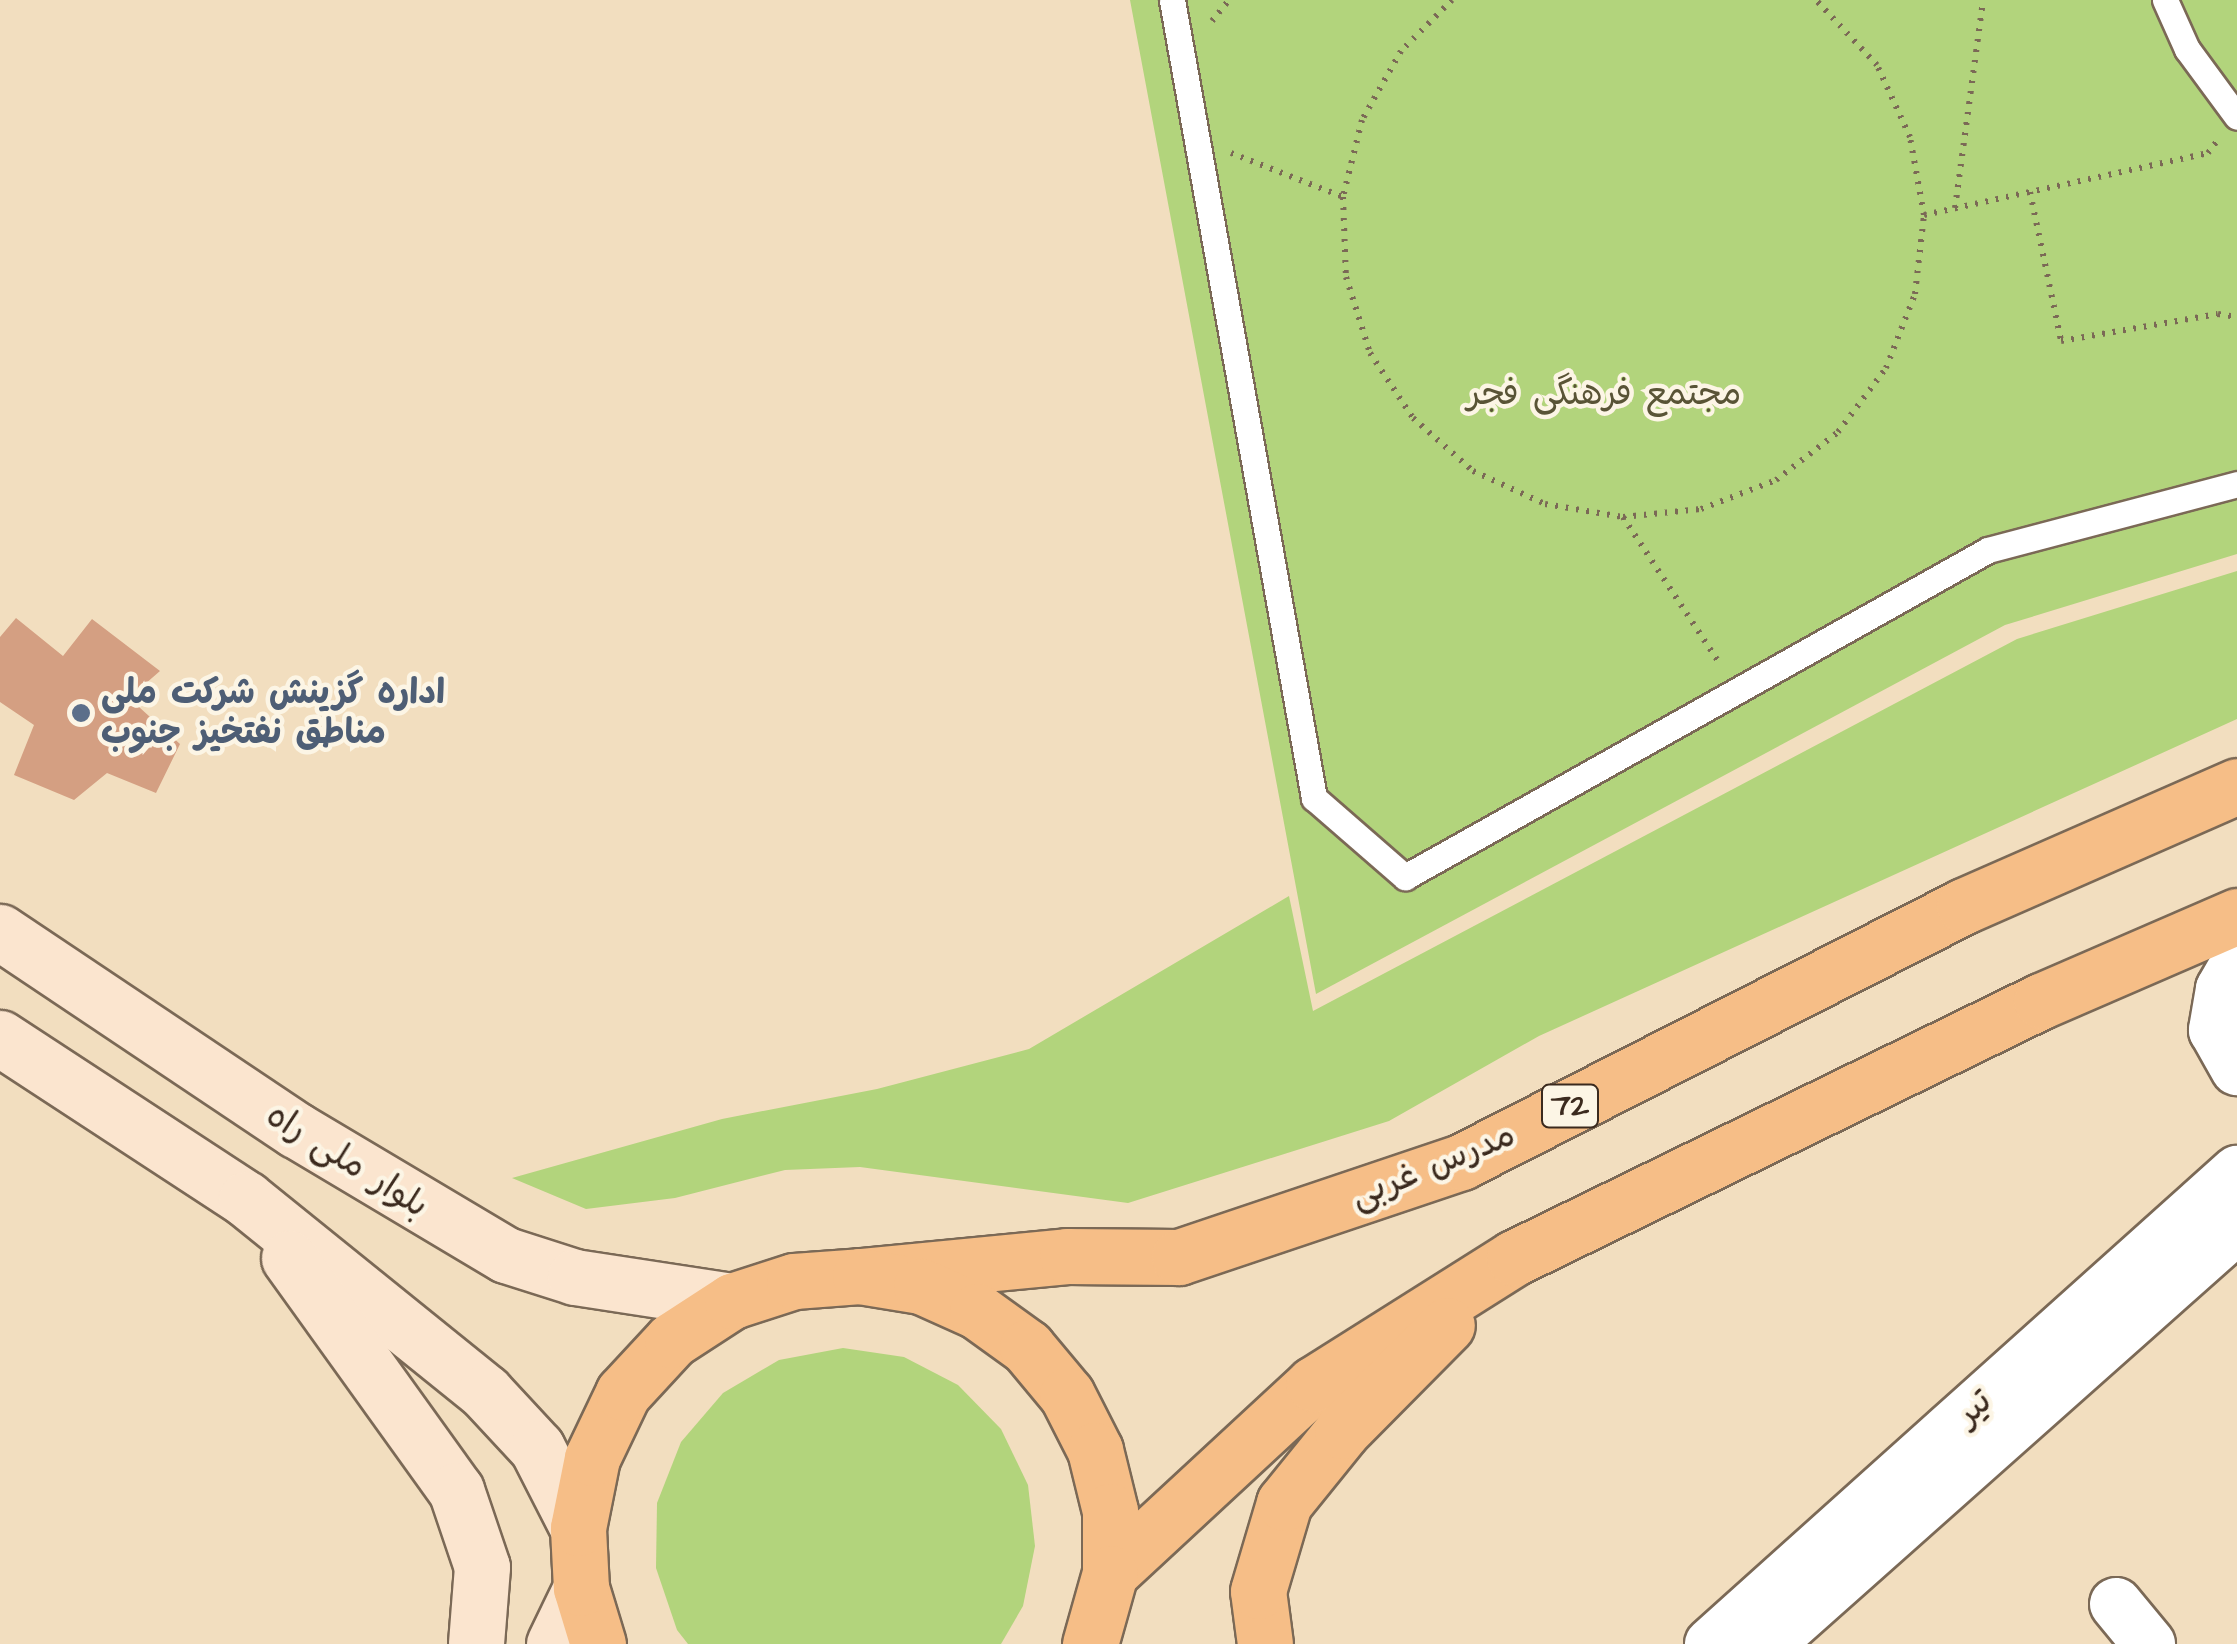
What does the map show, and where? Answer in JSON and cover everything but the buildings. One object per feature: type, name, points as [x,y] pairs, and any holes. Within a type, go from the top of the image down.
[{"type":"highway","name":"مدرس غربی","points":[[860,1276],[1066,1256],[1178,1257],[1460,1162],[1964,906],[2237,786]]},
{"type":"highway","points":[[1110,1572],[1314,1384],[1514,1258],[2041,1000],[2237,916]]},
{"type":"highway","points":[[1265,1644],[1258,1591],[1284,1503],[1342,1431],[1514,1258]]},
{"type":"highway","name":"72","points":[[571,1644],[581,1588],[578,1528],[592,1458],[624,1394],[672,1340],[732,1301],[794,1280],[860,1276],[921,1286],[978,1311],[1038,1359],[1067,1395],[1096,1450],[1110,1511],[1110,1572],[1097,1638]]},
{"type":"highway","name":"72","points":[[581,1588],[598,1644]]},
{"type":"main road","name":"بلوار ملی راه","points":[[0,932],[296,1130],[506,1255],[575,1277],[732,1301]]},
{"type":"main road","points":[[0,1038],[246,1199],[485,1392],[537,1448],[578,1528]]},
{"type":"main road","points":[[246,1199],[456,1490],[482,1567],[476,1644]]},
{"type":"main road","points":[[554,1644],[581,1588]]},
{"type":"street","points":[[2237,963],[2222,989],[2215,1030],[2237,1069]]},
{"type":"street","name":"تیر","points":[[1711,1644],[2237,1172]]},
{"type":"street","name":"تیر","points":[[1768,1644],[2237,1227]]},
{"type":"street","points":[[2116,1604],[2149,1644]]},
{"type":"lane","points":[[1172,0],[1314,798],[1404,877],[1988,550],[2237,484]]},
{"type":"lane","points":[[2165,0],[2187,49],[2236,116]]},
{"type":"path","points":[[1452,0],[1401,51],[1362,120],[1343,197],[1352,296],[1370,352],[1414,418],[1473,470],[1545,504],[1623,518],[1702,509],[1776,480],[1838,432],[1886,368],[1916,294],[1924,215],[1910,137],[1877,65],[1816,0]]},
{"type":"path","points":[[1956,208],[1983,0]]},
{"type":"path","points":[[1924,215],[2208,153],[2236,116]]},
{"type":"path","points":[[1197,140],[1343,197]]},
{"type":"path","points":[[2030,192],[2061,341],[2218,314],[2237,316]]},
{"type":"path","points":[[1623,518],[1738,690]]},
{"type":"green space","name":"مجتمع فرهنگی فجر","points":[[1130,0],[2237,0],[2237,554],[2005,625],[1316,994]]},
{"type":"green space","points":[[2237,571],[2237,719],[1539,1036],[1389,1121],[1128,1203],[860,1167],[785,1170],[675,1198],[586,1209],[512,1178],[722,1119],[877,1089],[1029,1049],[1289,896],[1313,1011],[2017,639]]},
{"type":"green space","points":[[843,1348],[904,1357],[958,1385],[1001,1429],[1028,1485],[1035,1546],[1023,1606],[1001,1644],[688,1644],[677,1630],[656,1568],[657,1503],[681,1442],[723,1393],[779,1360]]},
{"type":"place","name":"اداره گزینش شرکت ملی مناطق نفتخیز جنوب","points":[[81,713]]}]
